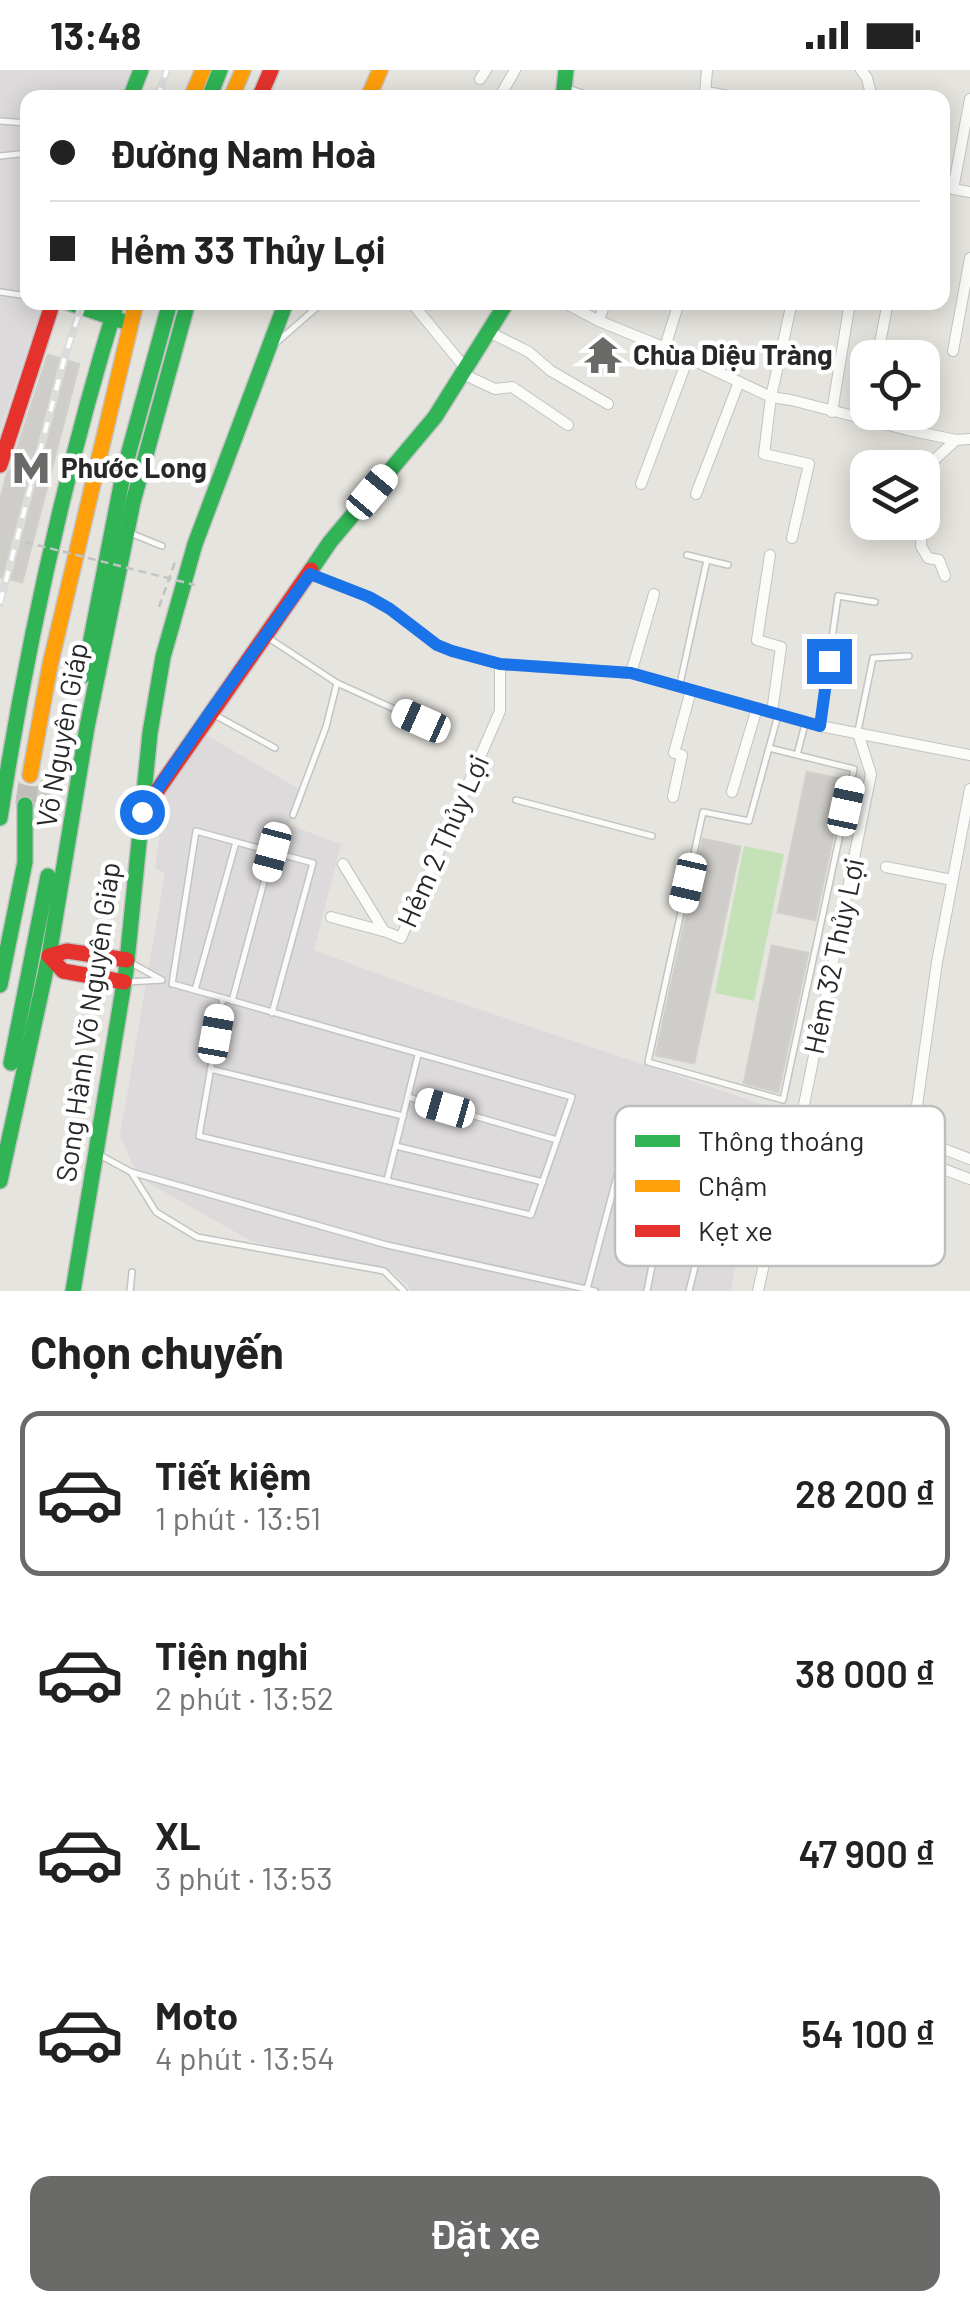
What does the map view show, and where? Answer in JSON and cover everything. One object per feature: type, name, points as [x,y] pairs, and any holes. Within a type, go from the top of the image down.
[{"type":"main road","points":[[0,465],[50,310]]},
{"type":"main road","points":[[99,358],[131,324],[115,310]]},
{"type":"main road","name":"Võ Nguyên Giáp","points":[[0,818],[13,726],[59,502],[115,310]]},
{"type":"main road","name":"Võ Nguyên Giáp","points":[[30,775],[50,664],[134,310]]},
{"type":"main road","name":"Võ Nguyên Giáp","points":[[0,1111],[40,925],[124,470],[168,310]]},
{"type":"main road","name":"Võ Nguyên Giáp","points":[[1,1167],[49,956],[86,727],[127,532],[186,310]]},
{"type":"main road","name":"Song Hành Võ Nguyên Giáp","points":[[73,1291],[124,982],[156,695],[172,619],[195,544],[283,310]]},
{"type":"main road","points":[[142,812],[330,542],[435,416],[489,332],[497,310]]},
{"type":"main road","points":[[13,726],[50,664]]},
{"type":"main road","name":"Võ Nguyên Giáp","points":[[0,985],[25,862],[24,805]]},
{"type":"main road","points":[[40,925],[49,956],[63,971],[124,982]]},
{"type":"main road","points":[[28,980],[49,956],[67,951],[127,960]]},
{"type":"main road","points":[[0,1111],[17,1097]]},
{"type":"street","points":[[970,99],[953,189],[970,192]]},
{"type":"street","points":[[953,351],[970,258]]},
{"type":"street","points":[[417,310],[464,372],[495,390],[512,387],[568,425]]},
{"type":"street","points":[[579,310],[771,398],[850,413]]},
{"type":"street","points":[[599,320],[602,310]]},
{"type":"street","points":[[666,348],[677,310]]},
{"type":"street","points":[[790,310],[771,398],[764,454],[808,464],[792,538]]},
{"type":"street","points":[[832,412],[849,310]]},
{"type":"street","points":[[881,340],[886,310]]},
{"type":"street","points":[[489,332],[529,352],[608,404]]},
{"type":"street","points":[[640,484],[688,358]]},
{"type":"street","points":[[696,494],[739,382]]},
{"type":"street","points":[[923,430],[956,440],[970,439]]},
{"type":"street","points":[[940,455],[956,440]]},
{"type":"street","points":[[921,540],[928,558],[938,560],[946,576]]},
{"type":"street","points":[[770,555],[758,640],[781,647],[775,713]]},
{"type":"street","points":[[310,574],[379,603],[437,645],[500,664],[631,673],[820,726],[970,755]]},
{"type":"street","points":[[631,673],[654,594]]},
{"type":"street","name":"Hẻm 2 Thủy Lợi","points":[[343,864],[384,931],[401,938],[500,711],[500,664]]},
{"type":"street","points":[[673,797],[682,754],[674,752],[685,688]]},
{"type":"street","points":[[732,792],[757,708]]},
{"type":"street","name":"Hẻm 32 Thủy Lợi","points":[[805,1106],[871,774],[858,734]]},
{"type":"street","points":[[916,1106],[970,789]]},
{"type":"street","points":[[886,867],[952,880]]},
{"type":"street","points":[[331,917],[384,931]]},
{"type":"street","points":[[945,1149],[970,1159]]},
{"type":"street","points":[[945,1170],[970,1179]]},
{"type":"street","points":[[758,1291],[764,1266]]},
{"type":"lane","points":[[268,349],[315,310]]},
{"type":"lane","points":[[127,532],[162,546]]},
{"type":"lane","points":[[688,555],[728,565]]},
{"type":"lane","points":[[685,688],[708,560]]},
{"type":"lane","points":[[820,726],[838,596],[875,602]]},
{"type":"lane","points":[[265,635],[337,682],[421,721]]},
{"type":"lane","points":[[858,734],[874,658],[909,656]]},
{"type":"lane","points":[[293,815],[326,727],[337,682]]},
{"type":"lane","points":[[210,712],[276,748]]},
{"type":"lane","points":[[769,748],[854,770],[784,1100],[648,1062],[703,812],[748,821],[775,713]]},
{"type":"lane","points":[[797,755],[806,722]]},
{"type":"lane","points":[[516,800],[652,836]]},
{"type":"lane","points":[[172,984],[196,831],[314,863],[272,1012]]},
{"type":"lane","points":[[195,990],[236,842]]},
{"type":"lane","points":[[232,1001],[272,852]]},
{"type":"lane","points":[[127,960],[172,984],[195,990],[272,1012],[418,1055],[572,1097],[531,1215],[199,1136],[222,998]]},
{"type":"lane","points":[[124,982],[162,980]]},
{"type":"lane","points":[[388,1180],[418,1055]]},
{"type":"lane","points":[[210,1070],[403,1116]]},
{"type":"lane","points":[[408,1097],[557,1140]]},
{"type":"lane","points":[[396,1146],[543,1182]]},
{"type":"lane","points":[[96,1152],[131,1172],[387,1245],[595,1291]]},
{"type":"lane","points":[[131,1172],[156,1212],[197,1237],[384,1271],[404,1291]]},
{"type":"lane","points":[[587,1289],[615,1183]]},
{"type":"lane","points":[[647,1291],[652,1266]]},
{"type":"lane","points":[[689,1291],[695,1266]]},
{"type":"lane","points":[[130,1291],[132,1272]]},
{"type":"path","points":[[25,542],[196,586]]},
{"type":"path","points":[[159,607],[174,564]]},
{"type":"shaded area","points":[[0,70],[133,70],[124,90],[20,90],[20,310],[41,310],[0,431]]},
{"type":"shaded area","points":[[201,732],[299,789],[289,825],[341,844],[314,950],[764,1105],[615,1106],[615,1266],[735,1266],[731,1291],[410,1291],[391,1271],[251,1241],[138,1177],[120,1135],[165,873],[155,868],[167,784]]},
{"type":"green space","points":[[744,846],[784,854],[754,1001],[715,993]]},
{"type":"building","points":[[48,355],[79,364],[22,582],[0,577],[0,501]]},
{"type":"building","points":[[807,772],[845,780],[815,920],[778,912]]},
{"type":"building","points":[[44,777],[54,779],[49,809],[39,807],[31,793],[18,794],[19,783],[34,788]]},
{"type":"building","points":[[703,839],[740,847],[694,1063],[656,1055]]},
{"type":"building","points":[[772,946],[808,953],[778,1092],[744,1083]]},
{"type":"tunnel","points":[[25,805],[30,775]]},
{"type":"railway","points":[[160,90],[167,70]]},
{"type":"railway","points":[[0,603],[80,310]]},
{"type":"traffic: fast","points":[[133,90],[141,70]]},
{"type":"traffic: fast","points":[[212,90],[220,70]]},
{"type":"traffic: fast","points":[[564,90],[566,70]]},
{"type":"traffic: fast","points":[[90,310],[122,321]]},
{"type":"traffic: fast","points":[[0,818],[49,558],[115,310]]},
{"type":"traffic: fast","points":[[84,675],[124,470],[168,310]]},
{"type":"traffic: fast","points":[[0,1181],[49,956],[87,727],[133,502],[186,310]]},
{"type":"traffic: fast","points":[[73,1291],[126,971],[150,733],[163,657],[195,544],[283,310]]},
{"type":"traffic: fast","points":[[311,570],[435,417],[502,310]]},
{"type":"traffic: fast","points":[[0,985],[25,862],[25,805]]},
{"type":"traffic: fast","points":[[11,1063],[48,876]]},
{"type":"traffic: slow","points":[[194,90],[203,70]]},
{"type":"traffic: slow","points":[[234,90],[243,70]]},
{"type":"traffic: slow","points":[[371,90],[380,70]]},
{"type":"traffic: slow","points":[[30,775],[50,665],[134,310]]},
{"type":"traffic: jam","points":[[262,90],[271,70]]},
{"type":"traffic: jam","points":[[0,465],[50,310]]},
{"type":"traffic: jam","points":[[143,811],[311,570]]},
{"type":"traffic: jam","points":[[124,982],[63,971],[49,956],[67,951],[127,960]]},
{"type":"place","name":"Chùa Diệu Tràng","points":[[603,355]]},
{"type":"place","name":"Phước Long","points":[[31,468]]},
{"type":"route","points":[[142,812],[310,574],[369,597],[437,645],[452,651],[500,664],[631,673],[820,726],[829,661]]}]
